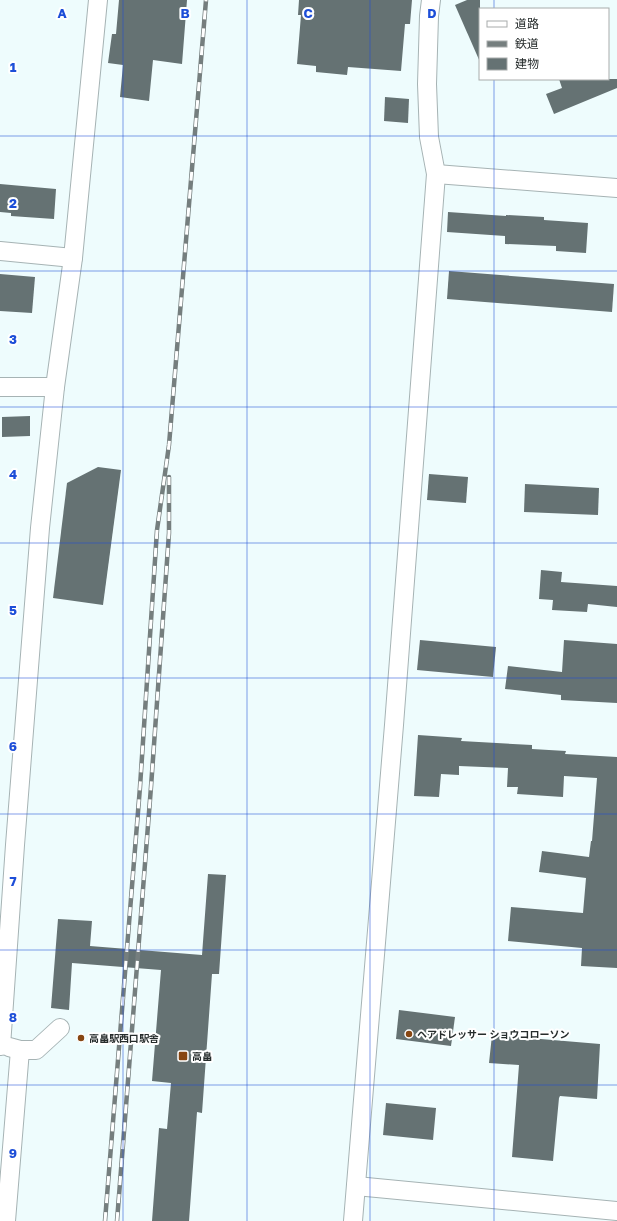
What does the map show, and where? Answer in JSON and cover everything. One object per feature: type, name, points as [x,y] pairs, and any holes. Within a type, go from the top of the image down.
[{"type":"street","points":[[60,1028],[36,1050],[20,1050],[1,1046],[39,543],[55,387],[73,258],[98,0]]},
{"type":"street","points":[[353,1221],[394,724],[436,174],[429,137],[427,84],[429,16],[431,0]]},
{"type":"street","points":[[436,174],[617,188]]},
{"type":"street","points":[[0,251],[73,258]]},
{"type":"street","points":[[0,387],[55,387]]},
{"type":"street","points":[[6,1221],[20,1050]]},
{"type":"street","points":[[356,1186],[617,1211]]},
{"type":"building","points":[[119,0],[187,0],[182,64],[153,60],[149,101],[120,97],[123,65],[108,63],[112,34],[116,34]]},
{"type":"building","points":[[299,0],[412,0],[410,24],[405,24],[401,71],[348,67],[347,75],[316,72],[316,66],[297,64],[301,15],[298,15]]},
{"type":"building","points":[[467,0],[480,0],[479,60],[455,5]]},
{"type":"building","points":[[617,79],[617,88],[554,114],[546,94],[562,88],[559,80]]},
{"type":"building","points":[[385,97],[409,99],[408,123],[384,121]]},
{"type":"building","points":[[0,184],[56,189],[54,219],[11,216],[11,213],[0,212]]},
{"type":"building","points":[[448,212],[544,217],[544,220],[588,223],[586,253],[556,251],[556,246],[505,244],[505,236],[447,232]]},
{"type":"building","points":[[449,271],[614,284],[612,312],[447,299]]},
{"type":"building","points":[[0,274],[35,277],[32,313],[0,311]]},
{"type":"building","points":[[30,416],[30,436],[2,437],[2,417]]},
{"type":"building","points":[[98,467],[121,470],[103,605],[53,598],[67,483]]},
{"type":"building","points":[[429,474],[468,477],[466,503],[427,500]]},
{"type":"building","points":[[525,484],[599,488],[598,515],[524,512]]},
{"type":"building","points":[[541,570],[562,572],[561,582],[617,586],[617,607],[588,604],[587,612],[552,610],[553,600],[539,599]]},
{"type":"building","points":[[420,640],[496,647],[493,677],[417,670]]},
{"type":"building","points":[[564,640],[617,644],[617,703],[561,700],[561,695],[505,689],[508,666],[562,672]]},
{"type":"building","points":[[418,735],[462,738],[461,741],[532,745],[532,749],[566,751],[565,754],[617,757],[617,968],[581,966],[582,948],[508,941],[511,907],[583,913],[586,878],[539,872],[542,851],[589,857],[592,841],[597,778],[564,776],[563,797],[517,794],[518,787],[507,787],[508,768],[459,766],[459,775],[441,774],[439,797],[414,796]]},
{"type":"building","points":[[208,874],[226,875],[219,974],[212,974],[202,1113],[197,1112],[189,1221],[152,1221],[159,1128],[167,1129],[171,1083],[152,1081],[161,970],[72,963],[69,1010],[51,1008],[58,919],[92,921],[90,946],[202,955]]},
{"type":"building","points":[[399,1010],[455,1017],[451,1046],[396,1039]]},
{"type":"building","points":[[492,1035],[600,1044],[597,1099],[560,1096],[559,1098],[553,1161],[512,1157],[519,1065],[489,1063]]},
{"type":"building","points":[[386,1103],[436,1108],[433,1140],[383,1135]]},
{"type":"railway","points":[[105,1221],[140,787],[157,530],[169,445],[206,0]]},
{"type":"railway","points":[[117,1221],[169,533],[169,477]]},
{"type":"place","name":"ヘアドレッサー ショウコローソン","points":[[409,1034]]},
{"type":"place","name":"高畠駅西口駅舎","points":[[81,1038]]},
{"type":"place","name":"高畠","points":[[183,1056]]}]
